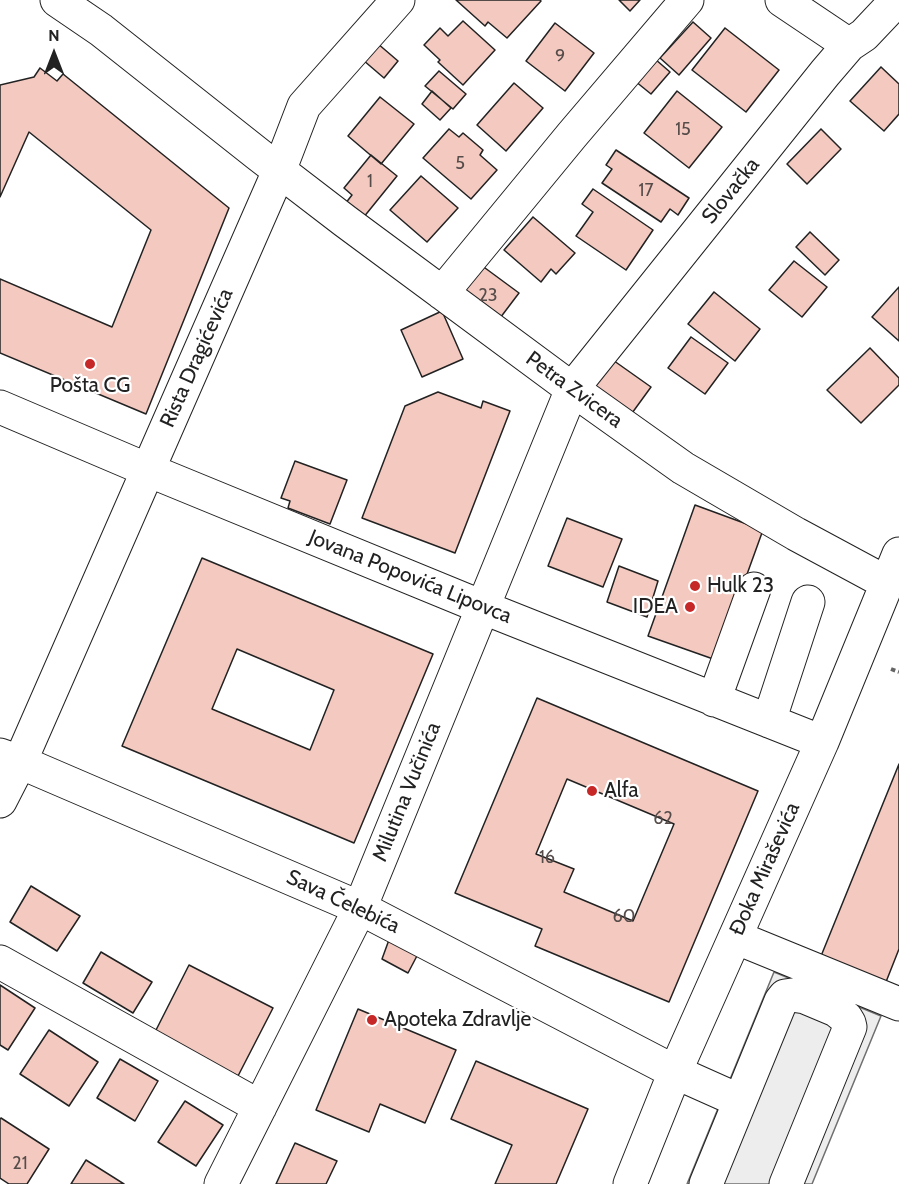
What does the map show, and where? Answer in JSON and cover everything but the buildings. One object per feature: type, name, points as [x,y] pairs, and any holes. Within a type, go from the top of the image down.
[{"type":"street","points":[[57,0],[101,30],[279,171]]},
{"type":"street","name":"Rista Dragićevića","points":[[0,801],[10,759],[148,470],[279,171],[304,106],[398,0]]},
{"type":"street","points":[[442,293],[687,0]]},
{"type":"street","points":[[782,0],[849,45]]},
{"type":"street","name":"Slovačka","points":[[572,389],[825,73],[849,45],[864,35],[897,0]]},
{"type":"street","name":"Petra Zvicera","points":[[279,171],[572,389],[683,468],[796,534],[893,569]]},
{"type":"street","name":"Milutina Vučinića","points":[[221,1184],[360,908],[572,389]]},
{"type":"street","name":"Jovana Popovića Lipovca","points":[[0,407],[482,607],[822,742]]},
{"type":"street","name":"Đoka Miraševića","points":[[630,1184],[675,1072],[822,742],[893,569]]},
{"type":"street","points":[[714,700],[754,589]]},
{"type":"street","points":[[769,721],[808,602]]},
{"type":"street","name":"Sava Čelebića","points":[[10,759],[360,908],[675,1072],[740,1101]]},
{"type":"street","points":[[735,937],[899,1004]]},
{"type":"street","points":[[0,962],[260,1107]]},
{"type":"street","points":[[706,1184],[776,1012],[784,996],[792,995],[802,996],[836,1010],[846,1018],[850,1027],[786,1184]]},
{"type":"path","points":[[891,669],[899,672]]},
{"type":"shaded area","points":[[774,972],[881,1016],[812,1184],[687,1184]]},
{"type":"place","name":"Pošta CG","points":[[90,364]]},
{"type":"place","name":"Hulk 23","points":[[695,586]]},
{"type":"place","name":"IDEA","points":[[690,607]]},
{"type":"place","name":"Alfa","points":[[592,791]]},
{"type":"place","name":"Apoteka Zdravlje","points":[[372,1020]]}]
